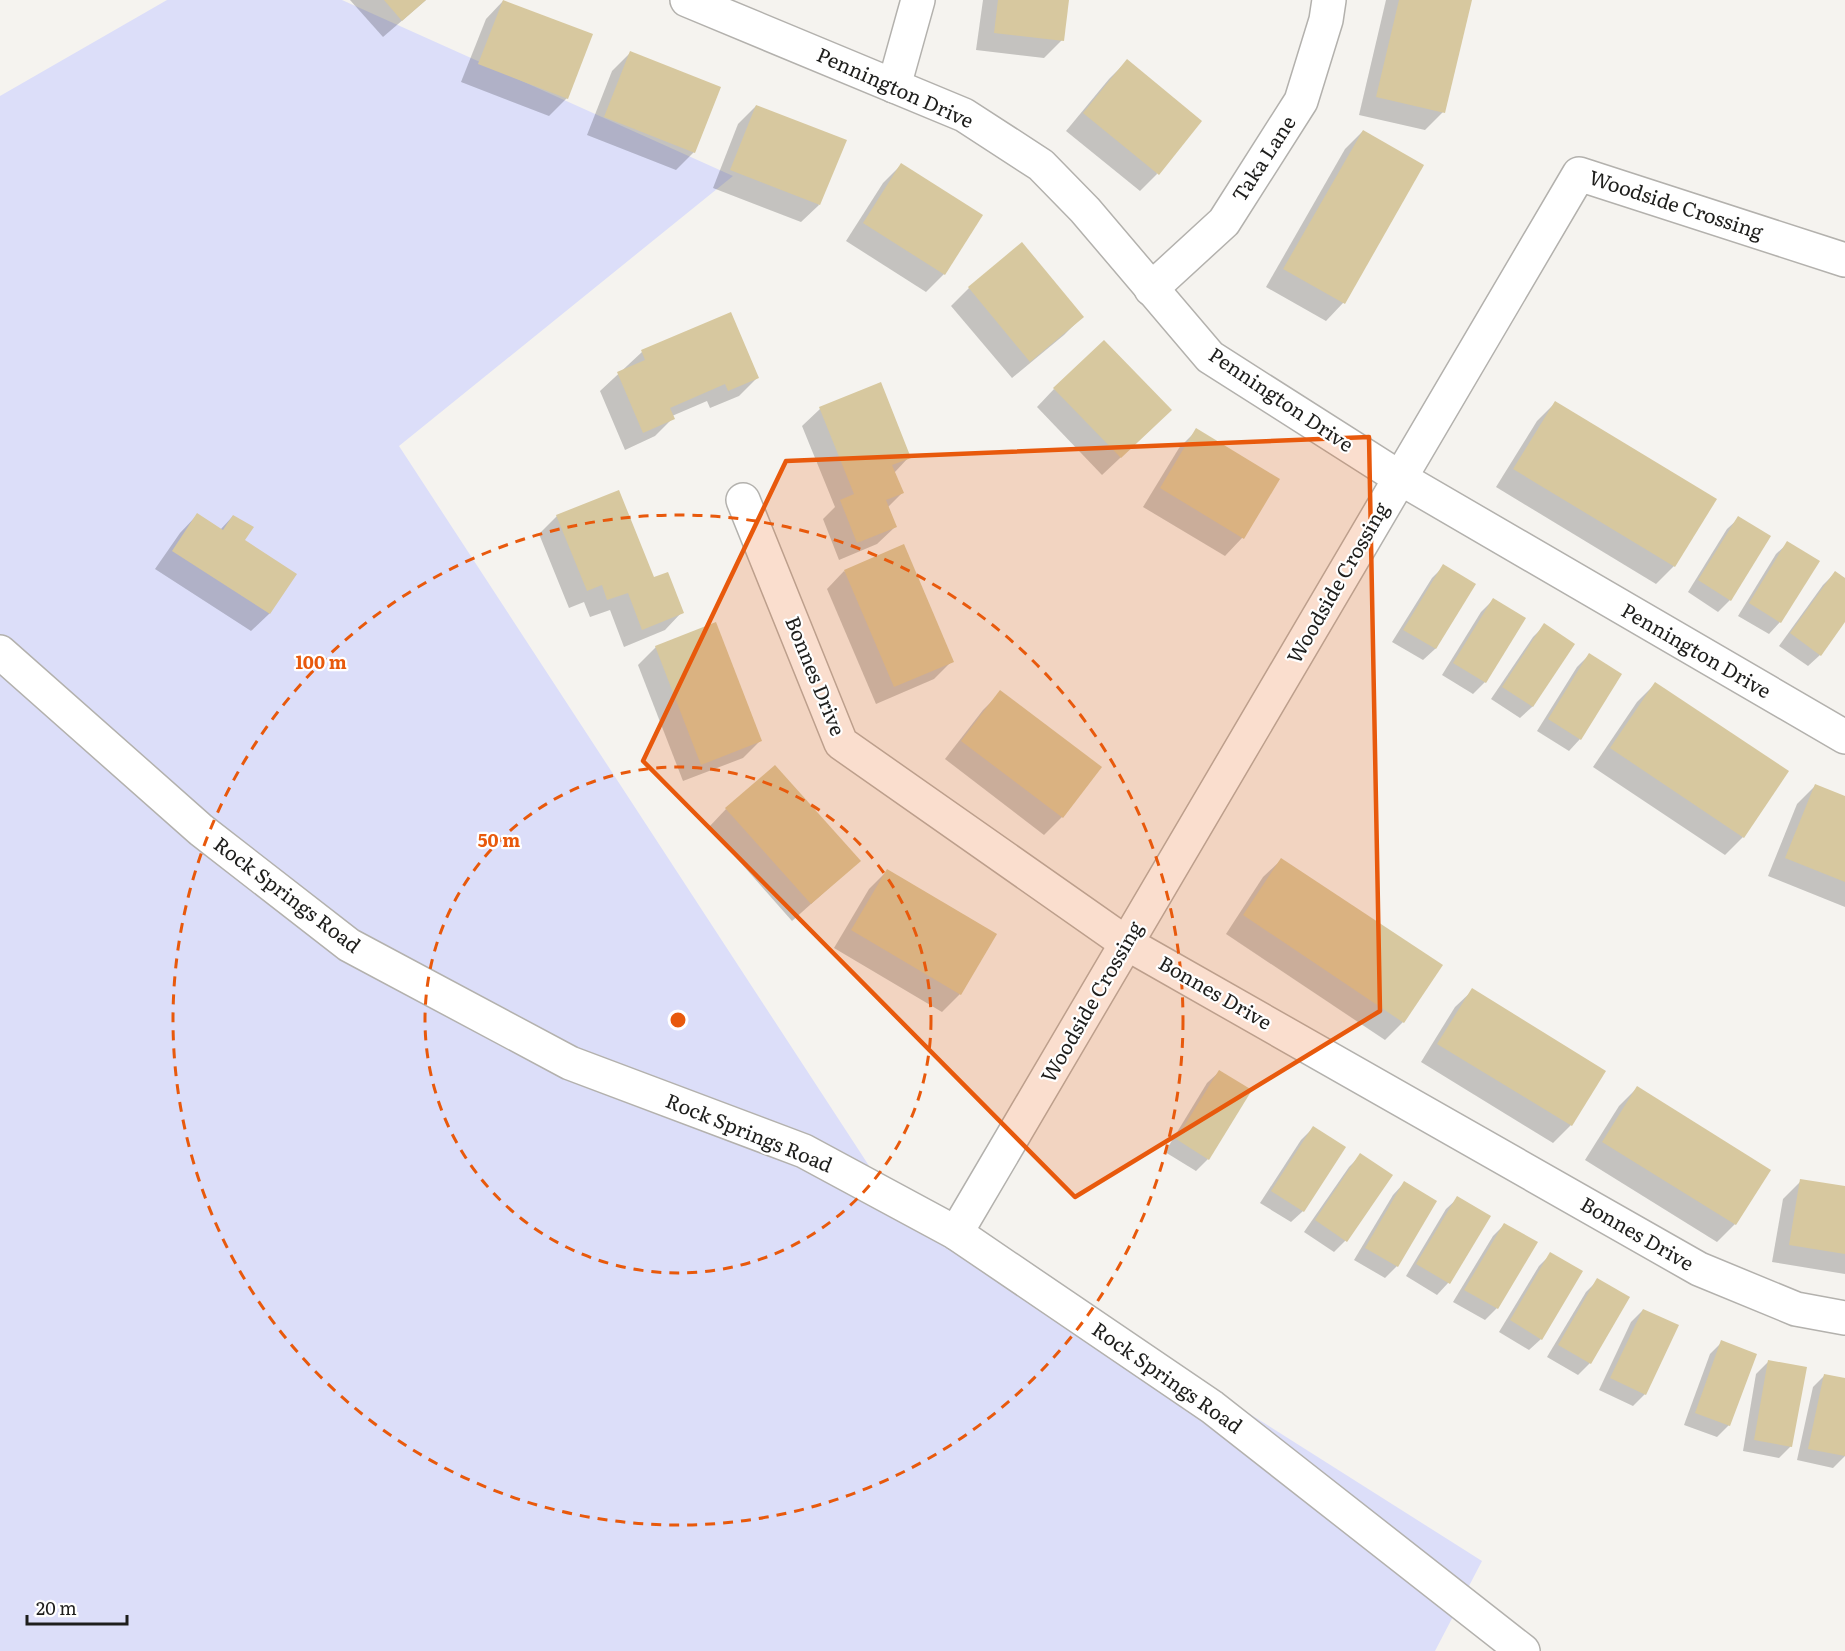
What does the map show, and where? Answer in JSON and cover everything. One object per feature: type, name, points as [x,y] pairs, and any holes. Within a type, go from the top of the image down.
[{"type":"street","name":"Pennington Drive","points":[[687,0],[964,115],[1041,165],[1085,210],[1210,357],[1400,478],[1845,737]]},
{"type":"street","points":[[894,86],[918,0]]},
{"type":"street","name":"Taka Lane","points":[[1151,289],[1224,222],[1301,101],[1326,20],[1329,0]]},
{"type":"street","name":"Woodside Crossing","points":[[956,1233],[1579,174],[1845,260]]},
{"type":"street","name":"Bonnes Drive","points":[[743,500],[841,743],[1126,943],[1699,1269],[1796,1309],[1845,1318]]},
{"type":"street","name":"Rock Springs Road","points":[[0,652],[201,830],[349,945],[570,1063],[804,1151],[956,1233],[1212,1407],[1523,1651]]},
{"type":"highlighted area","points":[[1369,437],[1380,1011],[1075,1197],[643,761],[786,461]]},
{"type":"shaded area","points":[[167,0],[342,0],[733,176],[399,446],[877,1178],[1482,1561],[1435,1651],[0,1651],[0,96]]},
{"type":"building","points":[[384,0],[426,0],[402,21]]},
{"type":"building","points":[[503,0],[593,34],[568,99],[478,64]]},
{"type":"building","points":[[998,0],[1069,0],[1064,41],[994,33]]},
{"type":"building","points":[[1399,0],[1472,0],[1445,113],[1376,97]]},
{"type":"building","points":[[630,51],[721,87],[695,153],[604,117]]},
{"type":"building","points":[[1127,59],[1202,121],[1159,175],[1083,113]]},
{"type":"building","points":[[756,105],[847,140],[820,205],[730,170]]},
{"type":"building","points":[[1363,130],[1424,165],[1345,304],[1283,269]]},
{"type":"building","points":[[901,163],[983,215],[945,275],[863,223]]},
{"type":"building","points":[[1022,242],[1084,317],[1030,362],[968,287]]},
{"type":"building","points":[[731,312],[759,378],[728,391],[725,384],[670,408],[675,419],[643,433],[617,372],[645,360],[641,350]]},
{"type":"building","points":[[1104,340],[1172,410],[1121,458],[1053,388]]},
{"type":"building","points":[[881,382],[911,458],[892,465],[904,493],[886,500],[897,527],[857,543],[840,500],[854,494],[819,407]]},
{"type":"building","points":[[1555,401],[1717,499],[1675,567],[1513,469]]},
{"type":"building","points":[[1196,428],[1280,479],[1244,539],[1160,488]]},
{"type":"building","points":[[619,490],[654,577],[668,572],[684,613],[642,630],[628,593],[607,600],[602,585],[587,591],[556,515]]},
{"type":"building","points":[[197,513],[223,530],[233,515],[254,527],[245,540],[297,574],[270,614],[172,551]]},
{"type":"building","points":[[1738,516],[1771,536],[1731,601],[1698,580]]},
{"type":"building","points":[[1787,541],[1820,561],[1781,623],[1749,603]]},
{"type":"building","points":[[904,544],[954,662],[894,687],[844,570]]},
{"type":"building","points":[[1443,564],[1476,584],[1436,649],[1403,630]]},
{"type":"building","points":[[1835,571],[1845,578],[1845,622],[1821,656],[1790,633]]},
{"type":"building","points":[[1493,598],[1526,618],[1486,683],[1453,663]]},
{"type":"building","points":[[716,622],[762,741],[701,765],[655,646]]},
{"type":"building","points":[[1544,623],[1575,644],[1533,707],[1502,687]]},
{"type":"building","points":[[1589,653],[1622,674],[1581,740],[1548,719]]},
{"type":"building","points":[[1655,682],[1789,771],[1744,838],[1610,748]]},
{"type":"building","points":[[1000,690],[1102,767],[1063,818],[961,741]]},
{"type":"building","points":[[775,765],[861,861],[811,904],[725,808]]},
{"type":"building","points":[[1815,784],[1845,796],[1845,882],[1785,858]]},
{"type":"building","points":[[1281,858],[1443,965],[1404,1023],[1243,915]]},
{"type":"building","points":[[887,869],[997,934],[961,995],[851,930]]},
{"type":"building","points":[[1472,988],[1606,1071],[1572,1126],[1437,1044]]},
{"type":"building","points":[[1219,1070],[1252,1090],[1209,1160],[1176,1139]]},
{"type":"building","points":[[1637,1086],[1771,1170],[1736,1225],[1602,1142]]},
{"type":"building","points":[[1313,1126],[1346,1147],[1304,1212],[1271,1191]]},
{"type":"building","points":[[1360,1153],[1393,1175],[1347,1242],[1315,1220]]},
{"type":"building","points":[[1800,1179],[1845,1186],[1845,1254],[1789,1245]]},
{"type":"building","points":[[1404,1181],[1437,1201],[1398,1267],[1365,1248]]},
{"type":"building","points":[[1457,1196],[1491,1216],[1450,1284],[1416,1264]]},
{"type":"building","points":[[1504,1223],[1538,1242],[1498,1309],[1464,1290]]},
{"type":"building","points":[[1550,1252],[1583,1271],[1542,1340],[1510,1320]]},
{"type":"building","points":[[1597,1278],[1630,1297],[1591,1364],[1558,1345]]},
{"type":"building","points":[[1643,1309],[1679,1325],[1646,1395],[1610,1378]]},
{"type":"building","points":[[1721,1340],[1757,1354],[1730,1426],[1695,1413]]},
{"type":"building","points":[[1768,1360],[1807,1367],[1792,1447],[1754,1440]]},
{"type":"building","points":[[1824,1374],[1845,1378],[1845,1456],[1808,1449]]}]
